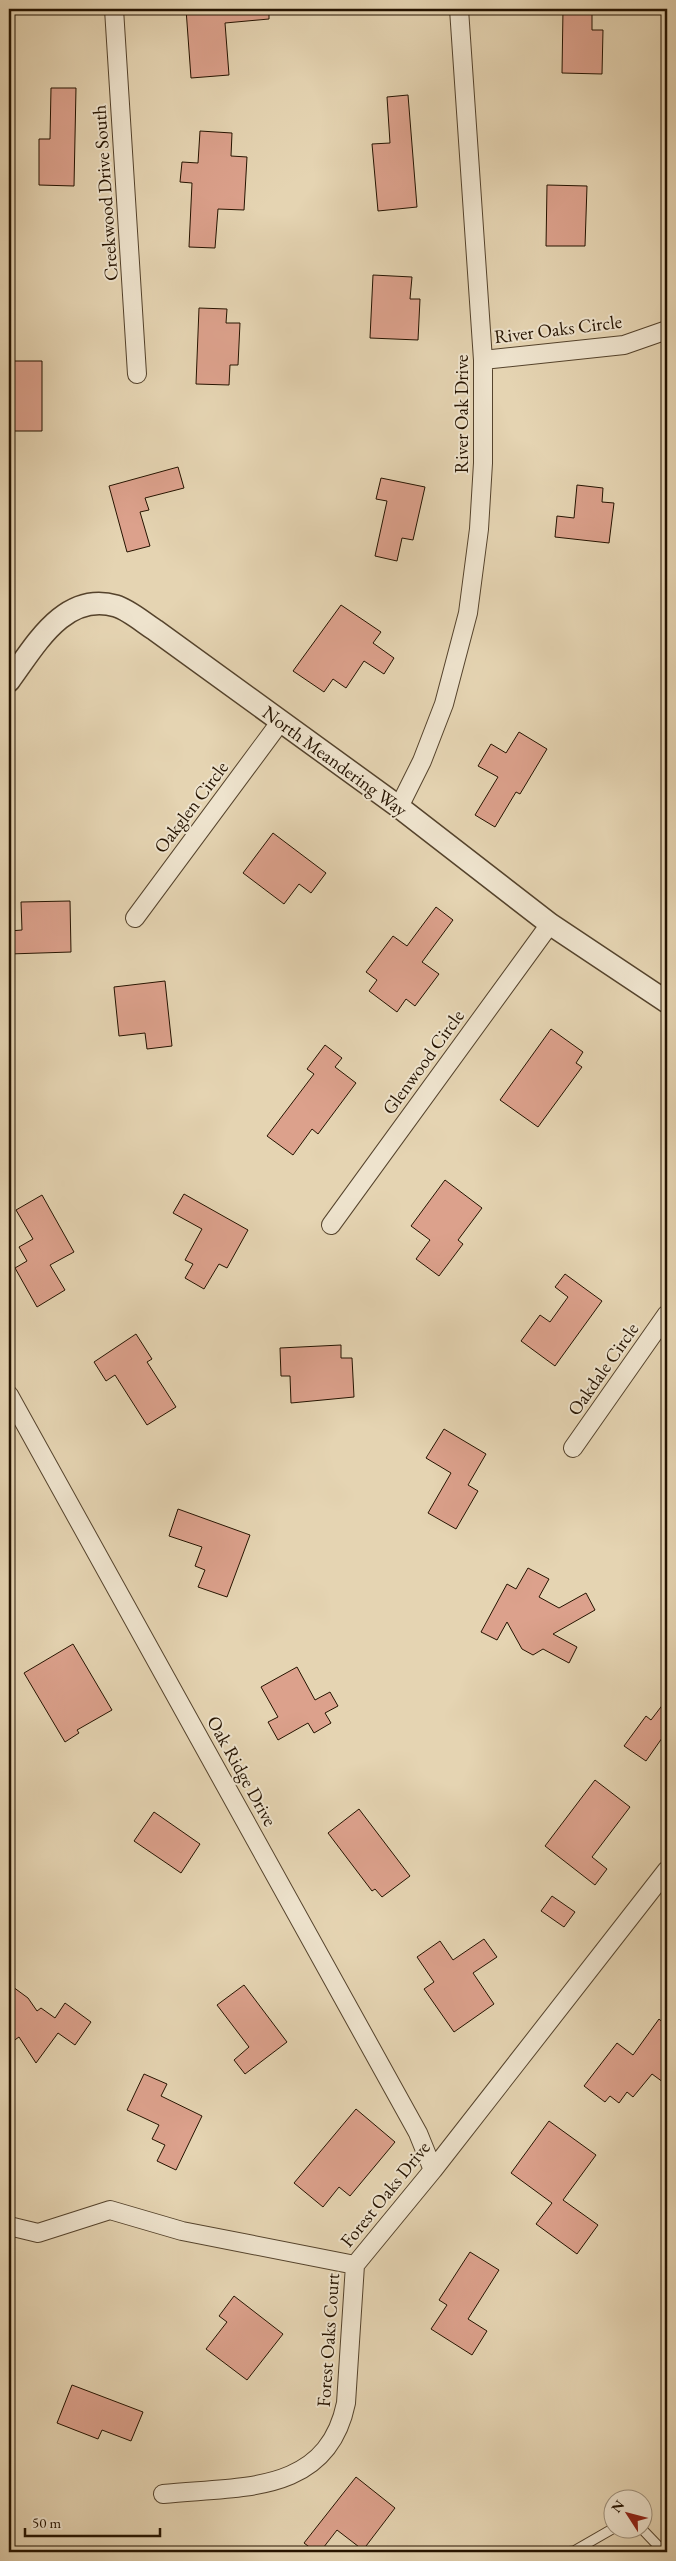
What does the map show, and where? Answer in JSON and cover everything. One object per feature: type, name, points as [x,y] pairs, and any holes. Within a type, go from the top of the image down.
[{"type":"street","name":"Creekwood Drive South","points":[[114,9],[137,374]]},
{"type":"street","name":"River Oak Drive","points":[[398,807],[422,761],[444,704],[468,612],[480,529],[483,462],[483,360],[459,9]]},
{"type":"street","name":"River Oaks Circle","points":[[483,360],[624,345],[667,330]]},
{"type":"street","name":"North Meandering Way","points":[[9,681],[56,619],[81,605],[100,603],[118,606],[155,630],[398,807],[550,924],[667,1002]]},
{"type":"street","name":"Oakglen Circle","points":[[135,918],[281,722]]},
{"type":"street","name":"Glenwood Circle","points":[[331,1225],[550,924]]},
{"type":"street","name":"Oakdale Circle","points":[[573,1448],[667,1314]]},
{"type":"street","name":"Oak Ridge Drive","points":[[9,1395],[413,2125],[433,2170]]},
{"type":"street","name":"Forest Oaks Drive","points":[[9,2226],[38,2233],[110,2210],[182,2231],[355,2265],[433,2170],[667,1870]]},
{"type":"street","name":"Forest Oaks Court","points":[[164,2494],[279,2482],[310,2466],[331,2446],[342,2424],[346,2404],[355,2265]]},
{"type":"lane","points":[[565,2552],[574,2550],[604,2534]]},
{"type":"lane","points":[[651,2538],[664,2552]]},
{"type":"building","points":[[186,9],[269,9],[269,19],[225,23],[229,75],[191,78]]},
{"type":"building","points":[[563,9],[592,9],[592,30],[603,30],[602,74],[562,73]]},
{"type":"building","points":[[51,88],[76,88],[74,186],[39,185],[39,139],[50,139]]},
{"type":"building","points":[[408,95],[417,207],[378,211],[372,144],[390,143],[387,97]]},
{"type":"building","points":[[200,131],[232,133],[231,156],[247,157],[244,210],[218,209],[215,248],[189,247],[192,183],[180,182],[182,162],[198,163]]},
{"type":"building","points":[[547,185],[587,186],[585,246],[546,246]]},
{"type":"building","points":[[373,275],[412,277],[410,299],[420,299],[418,340],[370,338]]},
{"type":"building","points":[[199,308],[227,309],[226,323],[240,323],[238,365],[230,365],[229,385],[196,384]]},
{"type":"building","points":[[9,361],[42,361],[42,431],[13,431],[13,414],[9,414]]},
{"type":"building","points":[[178,467],[184,488],[145,498],[149,510],[140,512],[150,546],[127,552],[109,486]]},
{"type":"building","points":[[381,478],[425,487],[413,540],[402,538],[397,561],[375,556],[387,501],[376,499]]},
{"type":"building","points":[[577,485],[603,488],[602,502],[614,503],[609,543],[555,537],[557,516],[574,518]]},
{"type":"building","points":[[341,605],[381,632],[373,643],[394,658],[384,674],[364,661],[346,688],[333,679],[324,692],[293,671]]},
{"type":"building","points":[[519,732],[547,749],[520,794],[516,792],[495,827],[475,815],[498,777],[478,766],[491,744],[506,753]]},
{"type":"building","points":[[273,833],[326,873],[311,893],[299,884],[284,904],[243,873]]},
{"type":"building","points":[[70,901],[71,952],[9,954],[9,931],[22,930],[21,902]]},
{"type":"building","points":[[436,907],[453,920],[422,962],[439,974],[415,1006],[406,999],[397,1012],[369,991],[377,980],[366,972],[393,936],[407,946]]},
{"type":"building","points":[[165,981],[172,1046],[147,1049],[145,1033],[119,1036],[114,987]]},
{"type":"building","points":[[551,1029],[583,1052],[576,1063],[582,1067],[538,1127],[500,1100]]},
{"type":"building","points":[[325,1045],[342,1058],[335,1067],[356,1083],[318,1134],[312,1129],[293,1155],[267,1136],[314,1074],[307,1069]]},
{"type":"building","points":[[445,1180],[482,1208],[458,1240],[463,1244],[439,1276],[416,1259],[430,1240],[411,1226]]},
{"type":"building","points":[[184,1194],[248,1230],[227,1268],[219,1264],[204,1289],[185,1278],[193,1264],[185,1260],[202,1229],[173,1213]]},
{"type":"building","points":[[42,1195],[74,1252],[50,1265],[65,1290],[37,1307],[15,1268],[27,1261],[19,1247],[33,1239],[16,1210]]},
{"type":"building","points":[[565,1274],[602,1301],[555,1366],[521,1341],[540,1315],[550,1322],[568,1297],[555,1287]]},
{"type":"building","points":[[136,1334],[152,1359],[147,1362],[176,1407],[147,1425],[115,1375],[106,1381],[94,1362]]},
{"type":"building","points":[[341,1345],[341,1358],[352,1358],[354,1397],[291,1403],[290,1376],[281,1376],[280,1348]]},
{"type":"building","points":[[444,1429],[486,1454],[468,1485],[478,1491],[456,1529],[428,1513],[451,1473],[426,1458]]},
{"type":"building","points":[[178,1509],[250,1535],[227,1597],[198,1587],[205,1570],[195,1566],[202,1547],[169,1536]]},
{"type":"building","points":[[528,1568],[549,1579],[539,1597],[559,1608],[586,1593],[595,1610],[553,1634],[577,1647],[569,1663],[543,1649],[533,1655],[522,1649],[507,1622],[497,1640],[481,1632],[507,1584],[516,1589]]},
{"type":"building","points":[[73,1644],[112,1710],[77,1730],[79,1733],[65,1742],[24,1673]]},
{"type":"building","points":[[297,1667],[315,1700],[330,1692],[338,1706],[325,1713],[331,1723],[314,1733],[308,1723],[278,1740],[268,1722],[278,1717],[261,1687]]},
{"type":"building","points":[[667,1699],[667,1731],[646,1761],[624,1746],[646,1716],[651,1720]]},
{"type":"building","points":[[595,1780],[630,1807],[592,1857],[607,1869],[595,1885],[545,1846]]},
{"type":"building","points":[[359,1809],[410,1876],[382,1897],[375,1889],[372,1891],[328,1833]]},
{"type":"building","points":[[154,1812],[200,1844],[181,1873],[134,1841]]},
{"type":"building","points":[[552,1896],[575,1912],[564,1927],[541,1911]]},
{"type":"building","points":[[484,1939],[497,1957],[473,1973],[494,2004],[454,2032],[424,1989],[434,1982],[417,1957],[440,1941],[453,1960]]},
{"type":"building","points":[[9,1984],[28,1998],[37,2011],[41,2008],[55,2018],[65,2003],[91,2022],[75,2045],[58,2033],[36,2063],[19,2037],[9,2044]]},
{"type":"building","points":[[244,1985],[287,2042],[245,2074],[234,2060],[249,2047],[217,2005]]},
{"type":"building","points":[[659,2019],[667,2026],[667,2085],[652,2074],[633,2097],[627,2092],[619,2103],[610,2096],[605,2102],[584,2086],[617,2043],[633,2055]]},
{"type":"building","points":[[144,2074],[167,2084],[161,2096],[202,2116],[176,2170],[157,2161],[165,2145],[152,2139],[159,2125],[127,2110]]},
{"type":"building","points":[[356,2109],[395,2142],[350,2196],[339,2187],[323,2207],[294,2183]]},
{"type":"building","points":[[549,2121],[596,2155],[563,2200],[598,2225],[577,2254],[536,2224],[552,2203],[511,2173]]},
{"type":"building","points":[[470,2252],[499,2270],[468,2319],[487,2331],[472,2355],[431,2329],[447,2305],[439,2300]]},
{"type":"building","points":[[234,2296],[283,2334],[247,2380],[206,2349],[227,2322],[219,2316]]},
{"type":"building","points":[[72,2385],[143,2412],[131,2441],[102,2430],[98,2439],[57,2423]]},
{"type":"building","points":[[356,2477],[395,2508],[363,2550],[337,2530],[320,2552],[316,2552],[304,2543]]}]
